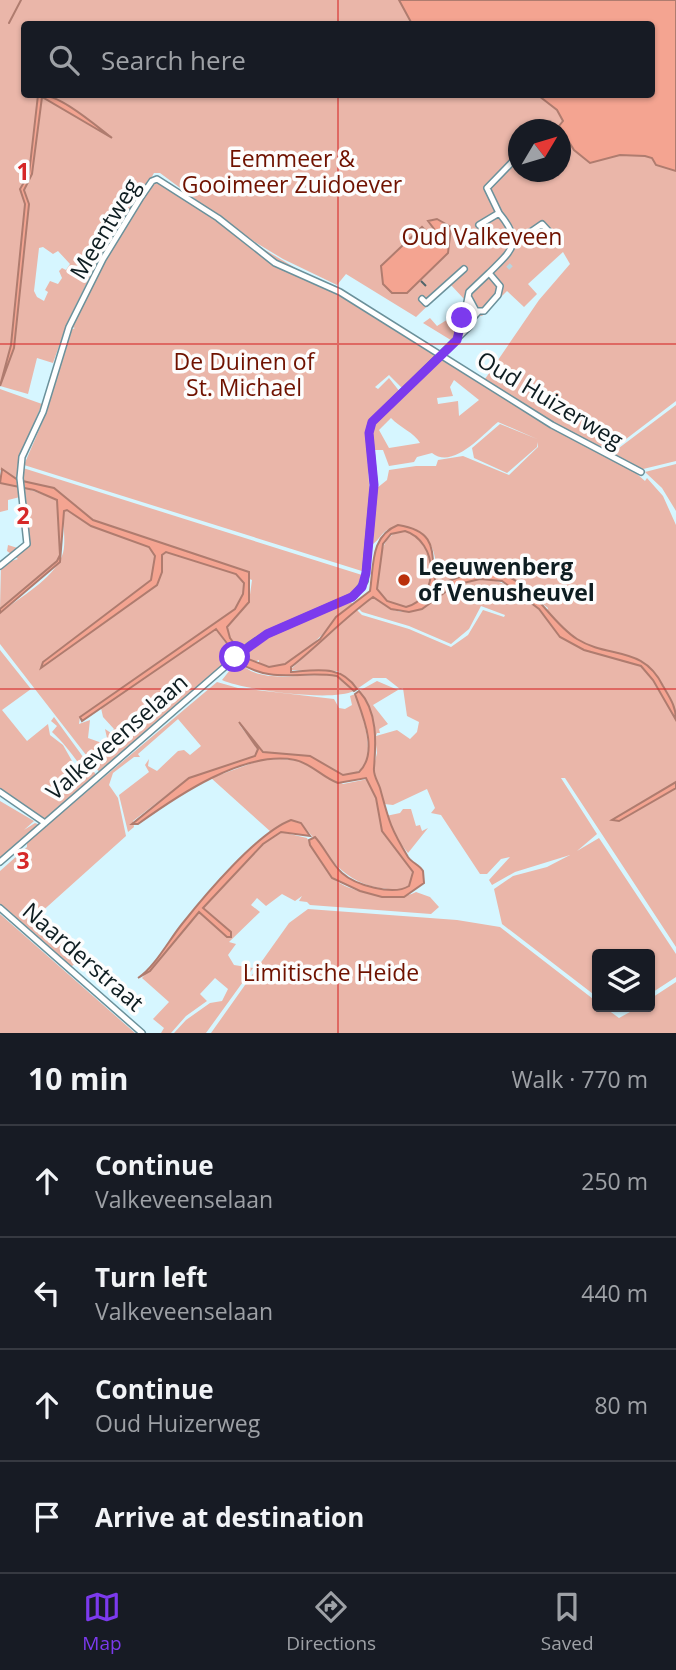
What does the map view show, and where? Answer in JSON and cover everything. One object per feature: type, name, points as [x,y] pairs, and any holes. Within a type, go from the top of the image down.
[{"type":"street","points":[[508,167],[487,188],[499,214],[511,228],[513,244]]},
{"type":"street","name":"Meentweg","points":[[0,566],[27,544],[20,478],[22,457],[43,412],[69,327],[103,259],[152,181],[157,179],[218,218],[275,263],[340,292],[440,357]]},
{"type":"street","points":[[478,225],[499,214]]},
{"type":"street","points":[[457,340],[469,292],[503,259],[513,244],[542,224],[552,236]]},
{"type":"street","points":[[503,259],[508,265]]},
{"type":"street","points":[[422,299],[426,303],[464,269]]},
{"type":"street","points":[[464,315],[470,321],[478,312],[484,311],[501,290],[489,273]]},
{"type":"street","points":[[469,298],[478,312]]},
{"type":"street","name":"Oud Huizerweg","points":[[470,327],[440,357],[463,367],[559,429],[641,472]]},
{"type":"street","name":"Valkeveenselaan","points":[[0,862],[243,650],[267,634],[352,597],[362,587],[366,573],[374,489],[369,433],[372,422],[440,357]]},
{"type":"street","points":[[0,792],[45,823]]},
{"type":"street","name":"Naarderstraat","points":[[0,908],[142,1033]]},
{"type":"green space","name":"Eemmeer & Gooimeer Zuidoever","points":[[0,0],[676,0],[676,401],[609,452],[566,433],[485,379],[539,300],[570,264],[563,252],[528,284],[537,294],[524,307],[507,291],[482,316],[469,314],[464,317],[467,313],[458,311],[458,306],[465,300],[450,284],[416,317],[346,274],[337,285],[283,259],[245,236],[160,173],[154,173],[119,235],[97,262],[68,321],[53,363],[37,358],[28,394],[0,386]],"holes":[[[43,247],[53,254],[58,251],[70,264],[66,270],[62,268],[59,271],[62,278],[58,284],[50,281],[45,290],[48,292],[44,301],[37,297],[34,291],[39,248]]]},
{"type":"green space","name":"De Duinen of St. Michael","points":[[157,178],[170,183],[233,231],[439,357],[403,389],[389,375],[375,387],[378,389],[389,378],[400,392],[373,417],[366,429],[370,502],[375,500],[377,488],[387,480],[389,470],[436,466],[438,460],[463,456],[509,475],[538,447],[537,442],[537,447],[507,473],[474,458],[472,448],[500,424],[537,439],[498,422],[458,454],[440,457],[432,453],[417,457],[414,462],[389,466],[383,450],[372,450],[371,430],[442,358],[582,444],[638,472],[645,481],[647,478],[663,496],[676,525],[676,947],[565,778],[561,778],[597,834],[577,851],[599,838],[676,954],[676,977],[655,991],[655,949],[592,949],[592,993],[502,924],[494,889],[513,876],[547,867],[570,855],[515,872],[492,885],[489,880],[510,857],[501,859],[487,874],[480,874],[441,815],[431,813],[435,808],[427,789],[393,805],[384,804],[373,769],[377,753],[373,721],[359,691],[377,681],[398,690],[373,705],[388,724],[379,729],[380,733],[376,736],[397,730],[410,739],[417,732],[419,722],[407,716],[403,688],[400,689],[386,678],[373,678],[357,689],[338,671],[290,670],[356,609],[362,615],[409,629],[451,647],[468,635],[483,610],[504,617],[505,615],[481,606],[469,629],[451,644],[409,626],[362,612],[358,608],[374,597],[392,609],[407,612],[422,608],[444,590],[459,583],[486,579],[511,587],[545,615],[548,608],[519,586],[496,576],[471,576],[436,586],[436,562],[430,543],[419,533],[405,527],[389,529],[373,544],[374,527],[367,529],[365,572],[24,465],[45,416],[71,330],[75,328],[72,327],[105,258]],"holes":[[[454,380],[479,400],[459,416],[458,401],[438,404],[437,398],[453,396],[450,387]],[[391,418],[414,436],[420,443],[389,448],[379,430]]]},
{"type":"green space","points":[[458,313],[458,317],[465,321],[467,327],[454,342],[423,323],[430,318],[437,326]]},
{"type":"green space","points":[[0,389],[42,404],[20,456],[18,480],[0,470]]},
{"type":"green space","points":[[676,405],[676,461],[639,470],[611,454]]},
{"type":"green space","points":[[676,464],[676,511],[662,488],[645,472]]},
{"type":"green space","points":[[23,468],[362,575],[354,594],[288,623],[240,651],[230,638],[227,627],[249,602],[252,580],[160,542],[93,520],[54,488],[23,481]]},
{"type":"green space","points":[[0,483],[19,486],[20,497],[8,500],[8,510],[0,512]]},
{"type":"green space","points":[[23,487],[57,500],[60,555],[57,561],[0,609],[1,564],[18,559],[7,551],[8,545],[21,549],[30,544]]},
{"type":"green space","points":[[67,510],[91,526],[149,547],[155,556],[151,580],[43,662],[41,668],[157,585],[162,572],[162,555],[166,552],[236,574],[244,582],[243,594],[235,609],[80,717],[79,724],[90,720],[88,738],[102,743],[107,738],[105,729],[111,733],[114,729],[103,717],[101,708],[216,629],[231,651],[228,656],[232,658],[100,773],[0,644],[0,613],[43,580],[62,556],[64,511]]},
{"type":"green space","points":[[405,531],[416,537],[424,546],[431,569],[430,582],[425,593],[417,602],[406,607],[387,601],[377,589],[385,544],[389,537]]},
{"type":"green space","points":[[351,602],[353,605],[310,647],[285,664],[272,666],[242,656],[241,653],[267,637]]},
{"type":"green space","points":[[0,650],[31,689],[2,710],[27,741],[48,724],[50,735],[63,745],[80,775],[88,768],[82,768],[68,749],[52,732],[57,726],[51,721],[54,717],[97,776],[43,824],[0,795]]},
{"type":"green space","points":[[238,660],[247,669],[270,676],[337,676],[354,691],[308,695],[249,687],[222,680]]},
{"type":"green space","points":[[217,682],[238,688],[334,699],[339,708],[345,709],[352,705],[350,696],[355,694],[368,743],[364,766],[356,772],[343,775],[309,756],[263,752],[238,723],[258,749],[255,756],[189,778],[133,821],[134,827],[128,832],[119,795],[149,772],[145,765],[149,759],[148,766],[157,771],[178,751],[184,750],[190,755],[201,746],[178,719],[138,754],[140,757],[134,757],[113,773],[109,785],[118,798],[126,836],[38,915],[83,956],[70,968],[0,905],[0,871],[27,847],[27,842]]},
{"type":"green space","points":[[261,760],[299,761],[343,784],[368,779],[376,798],[382,831],[413,872],[409,886],[388,889],[358,881],[337,866],[301,823],[281,824],[271,832],[211,778]]},
{"type":"green space","points":[[0,801],[34,821],[24,830],[35,823],[40,825],[0,859]]},
{"type":"green space","points":[[403,809],[411,809],[416,826],[420,825],[422,831],[428,828],[408,853],[392,833],[386,816],[400,813]]},
{"type":"green space","points":[[281,832],[307,838],[326,870],[341,884],[361,892],[386,896],[416,892],[430,897],[439,907],[431,914],[310,905],[299,901],[302,896],[295,901],[282,894],[266,906],[257,898],[251,905],[260,912],[229,942],[236,944],[228,955],[234,965],[253,968],[206,1033],[174,1033],[186,1020],[210,1003],[222,1001],[228,989],[215,978],[200,994],[207,1001],[186,1016],[171,1033],[161,1033],[164,1028],[153,1019],[169,1002],[142,978],[200,912],[227,937],[231,937],[231,932],[202,908],[263,844]]},
{"type":"green space","name":"Limitische Heide","points":[[308,909],[457,920],[500,927],[592,998],[592,1012],[611,1012],[619,1018],[630,1012],[655,1012],[655,996],[676,982],[676,1033],[211,1033],[289,923]]},
{"type":"green space","points":[[0,914],[135,1033],[0,1033]]},
{"type":"shaded area","points":[[399,0],[676,0],[676,171],[656,165],[652,158],[645,156],[620,155],[590,163],[571,145],[571,119],[562,119],[557,110],[542,98],[655,98],[655,21],[410,21]]},
{"type":"shaded area","points":[[38,98],[42,98],[32,174],[24,190],[29,204],[14,348],[0,386],[11,345],[25,204],[20,189],[29,174]]},
{"type":"shaded area","points":[[44,98],[53,98],[65,104],[112,138]]},
{"type":"shaded area","points":[[437,219],[451,227],[448,253],[407,293],[392,293],[383,284],[381,266],[422,227],[429,234],[434,229],[428,221]]},
{"type":"shaded area","points":[[2,469],[18,480],[54,488],[93,520],[249,572],[249,602],[227,627],[230,638],[240,651],[236,655],[216,629],[82,721],[80,717],[235,609],[243,594],[244,583],[236,574],[166,552],[162,555],[162,572],[157,585],[41,668],[43,662],[151,580],[155,556],[149,547],[91,526],[67,510],[64,511],[60,562],[0,613],[0,609],[57,561],[60,555],[57,500],[34,490],[0,483]]},
{"type":"shaded area","points":[[398,525],[412,528],[428,539],[433,555],[436,586],[478,573],[504,575],[525,587],[567,632],[577,639],[646,664],[655,673],[670,698],[676,720],[653,680],[641,666],[584,650],[560,637],[539,609],[502,581],[480,579],[455,585],[422,609],[409,612],[391,609],[373,597],[291,667],[291,672],[320,670],[344,676],[357,689],[354,691],[337,676],[275,675],[251,669],[238,662],[241,653],[243,657],[269,667],[285,664],[320,639],[336,617],[370,591],[375,552],[382,536]],"holes":[[[405,531],[416,537],[429,557],[430,582],[417,602],[406,607],[387,601],[377,589],[383,544],[391,534]]]},
{"type":"shaded area","points":[[359,691],[373,718],[374,773],[391,824],[408,857],[423,871],[424,883],[404,897],[382,897],[360,891],[332,878],[310,845],[309,840],[315,837],[338,869],[356,882],[374,888],[394,890],[409,886],[413,872],[382,831],[376,798],[366,778],[338,783],[295,760],[254,762],[212,778],[138,824],[132,824],[189,778],[255,756],[258,749],[239,722],[263,752],[310,756],[343,775],[359,772],[365,764],[369,745],[355,694]]},
{"type":"shaded area","points":[[676,782],[676,788],[619,821],[612,820]]},
{"type":"shaded area","points":[[291,820],[301,823],[310,836],[281,832],[263,844],[203,908],[231,932],[231,937],[227,937],[199,912],[150,971],[138,978],[150,968],[192,912],[232,866],[277,827]]},
{"type":"waterway","points":[[9,23],[21,0]]},
{"type":"tunnel","points":[[508,265],[511,268]]},
{"type":"railway","points":[[421,281],[426,286]]},
{"type":"place","name":"Leeuwenberg of Venusheuvel","points":[[404,580]]},
{"type":"route","points":[[235,657],[267,634],[352,597],[362,587],[366,573],[374,489],[369,433],[372,422],[457,340],[462,318]]},
{"type":"park label","name":"Oud Valkeveen","points":[[482,237]]}]
